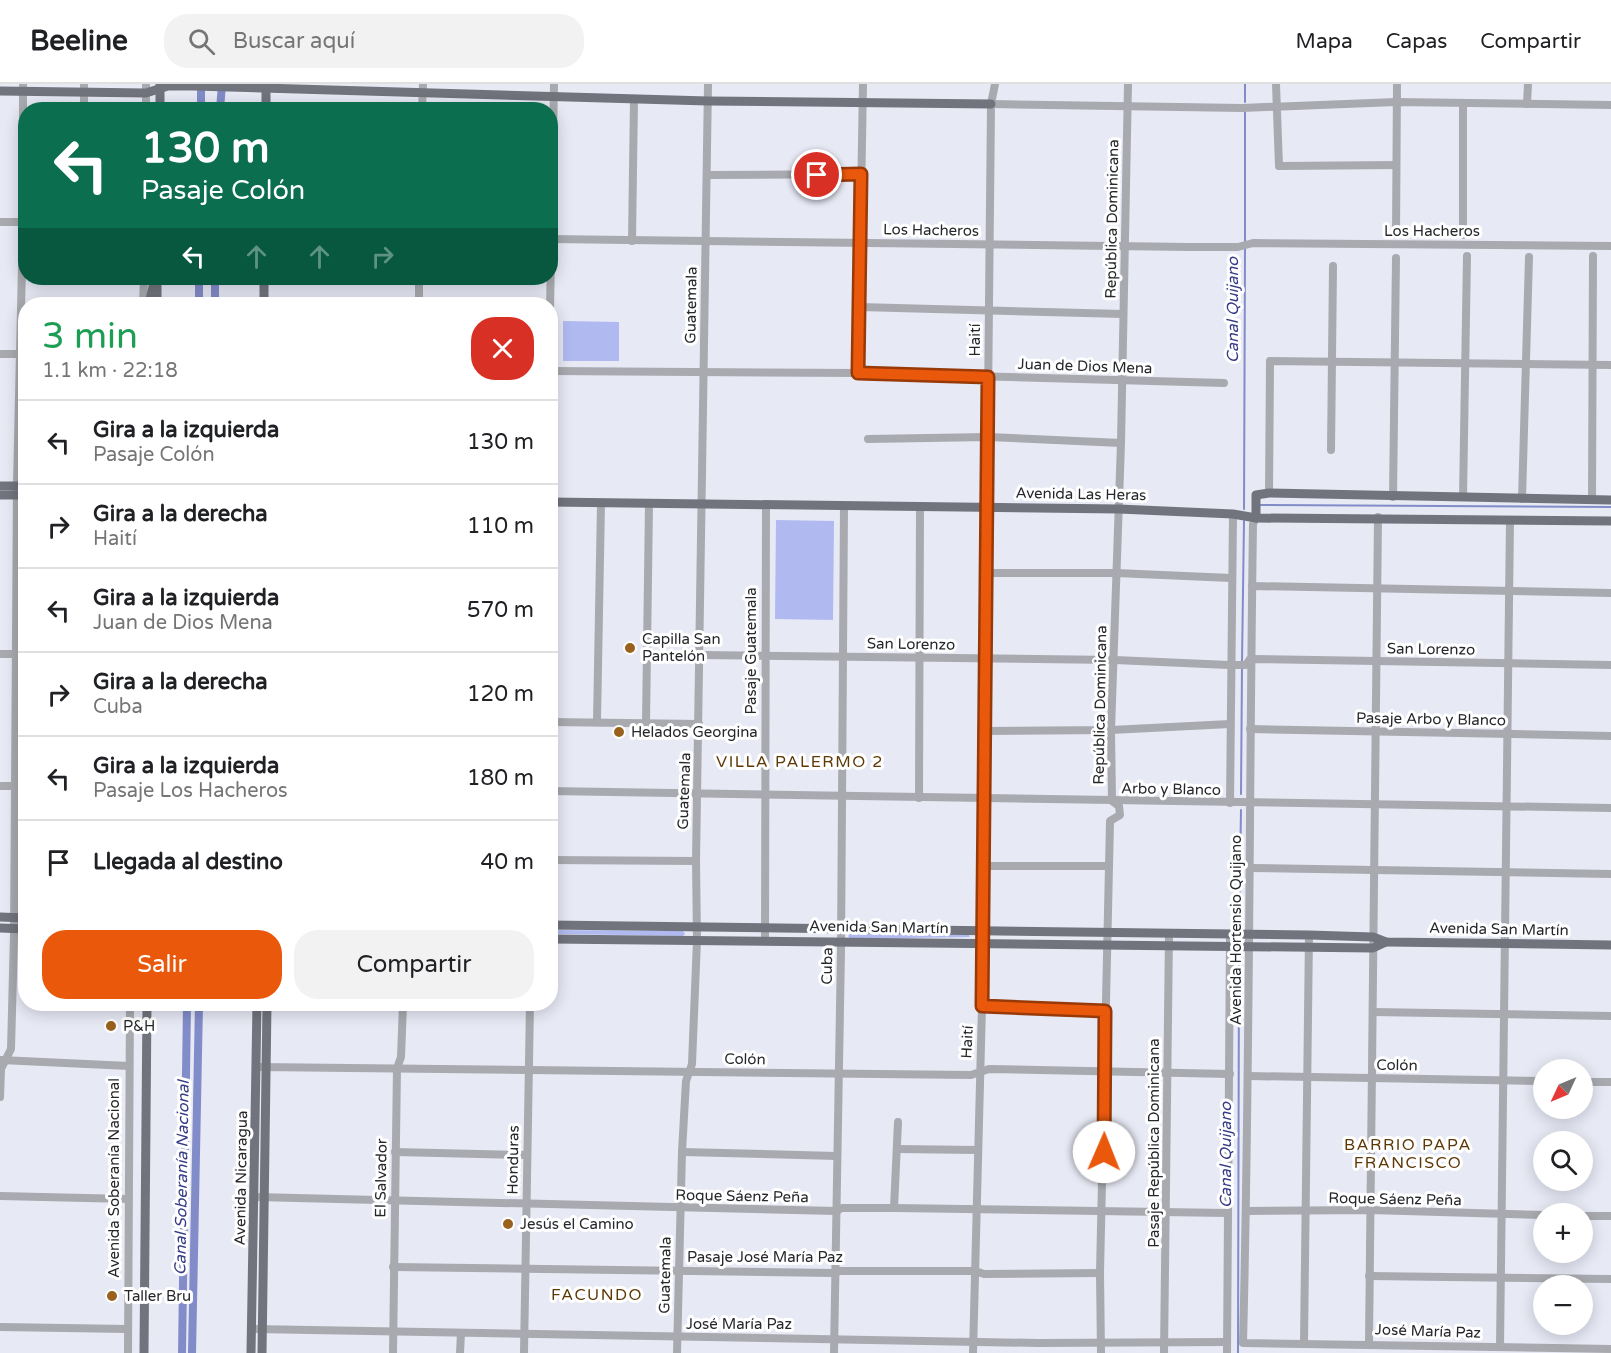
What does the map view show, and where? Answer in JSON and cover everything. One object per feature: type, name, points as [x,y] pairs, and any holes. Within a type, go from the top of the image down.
[{"type":"main road","points":[[0,91],[24,88],[84,89],[163,86],[423,89],[554,97],[992,104]]},
{"type":"main road","points":[[161,102],[163,86]]},
{"type":"main road","points":[[0,486],[18,489]]},
{"type":"main road","points":[[0,495],[18,491]]},
{"type":"main road","points":[[1256,518],[1256,495],[1269,493],[1611,500]]},
{"type":"main road","name":"Avenida Las Heras","points":[[558,502],[1119,509],[1233,514],[1256,518],[1611,521]]},
{"type":"main road","points":[[0,917],[18,918]]},
{"type":"main road","name":"Avenida San Martín","points":[[558,925],[765,930],[981,930],[1230,936],[1310,935],[1373,937],[1386,942],[1611,945]]},
{"type":"main road","points":[[0,928],[18,928]]},
{"type":"main road","name":"Avenida San Martín","points":[[558,939],[1309,948],[1373,948],[1386,942]]},
{"type":"main road","name":"Avenida Soberanía Nacional","points":[[144,1353],[147,1011]]},
{"type":"main road","name":"Avenida Nicaragua","points":[[258,1011],[262,1066]]},
{"type":"main road","name":"Avenida Nicaragua","points":[[262,1353],[260,1197],[262,1066],[266,1011]]},
{"type":"main road","name":"Avenida Nicaragua","points":[[251,1353],[260,1197]]},
{"type":"street","points":[[554,84],[554,102]]},
{"type":"street","name":"Guatemala","points":[[677,1353],[682,1152],[686,1081],[690,1072],[697,940],[696,861],[708,84]]},
{"type":"street","points":[[858,373],[863,84]]},
{"type":"street","name":"Haití","points":[[973,1353],[982,1006],[988,377],[992,104],[995,84]]},
{"type":"street","name":"República Dominicana","points":[[1101,1353],[1100,1273],[1106,1072],[1105,1011],[1107,945],[1110,932],[1110,821],[1120,815],[1119,806],[1112,801],[1111,730],[1121,443],[1128,84]]},
{"type":"street","points":[[1276,84],[1279,166],[1396,165]]},
{"type":"street","points":[[1396,235],[1397,84]]},
{"type":"street","points":[[1527,104],[1528,84]]},
{"type":"street","points":[[632,241],[634,99]]},
{"type":"street","points":[[992,104],[1277,105],[1396,102],[1611,105]]},
{"type":"street","points":[[1463,103],[1463,235]]},
{"type":"street","points":[[706,175],[861,174]]},
{"type":"street","points":[[0,222],[18,222]]},
{"type":"street","name":"Los Hacheros","points":[[558,239],[1124,246],[1240,246],[1252,243],[1611,246]]},
{"type":"street","points":[[1463,497],[1467,256]]},
{"type":"street","points":[[1592,500],[1593,256]]},
{"type":"street","points":[[1522,499],[1529,257]]},
{"type":"street","points":[[1393,497],[1396,258]]},
{"type":"street","points":[[1331,450],[1333,266]]},
{"type":"street","points":[[859,307],[1123,314]]},
{"type":"street","points":[[0,354],[18,354]]},
{"type":"street","points":[[1269,493],[1270,361],[1611,365]]},
{"type":"street","name":"Juan de Dios Mena","points":[[558,371],[858,373],[1224,383]]},
{"type":"street","points":[[868,439],[988,437],[1121,443]]},
{"type":"street","points":[[597,722],[601,503]]},
{"type":"street","points":[[646,723],[650,504]]},
{"type":"street","name":"Pasaje Guatemala","points":[[765,940],[763,795],[766,505]]},
{"type":"street","name":"Cuba","points":[[834,1353],[841,942],[844,506]]},
{"type":"street","points":[[919,798],[920,507]]},
{"type":"street","points":[[1230,803],[1233,514]]},
{"type":"street","name":"Avenida Hortensio Quijano","points":[[1244,1343],[1249,1076],[1250,729],[1248,662],[1253,524],[1256,518]]},
{"type":"street","points":[[1369,1343],[1378,518]]},
{"type":"street","points":[[1500,1347],[1510,520]]},
{"type":"street","points":[[0,1097],[3,1060],[11,1049],[18,572]]},
{"type":"street","points":[[987,573],[1116,573],[1231,578]]},
{"type":"street","points":[[1252,586],[1611,592]]},
{"type":"street","points":[[0,654],[15,654]]},
{"type":"street","name":"San Lorenzo","points":[[700,655],[1115,660],[1232,665],[1248,662],[1377,661],[1611,665]]},
{"type":"street","points":[[558,722],[699,724]]},
{"type":"street","points":[[984,731],[1111,730],[1230,724]]},
{"type":"street","name":"Pasaje Arbo y Blanco","points":[[1250,729],[1611,735]]},
{"type":"street","points":[[0,786],[16,786]]},
{"type":"street","name":"Arbo y Blanco","points":[[558,791],[1611,808]]},
{"type":"street","points":[[558,860],[696,861]]},
{"type":"street","points":[[983,866],[1109,866]]},
{"type":"street","points":[[1250,868],[1611,874]]},
{"type":"street","name":"Pasaje República Dominicana","points":[[1164,1353],[1169,934]]},
{"type":"street","points":[[1305,1343],[1310,935]]},
{"type":"street","name":"Avenida Hortensio Quijano","points":[[1227,1353],[1230,936]]},
{"type":"street","points":[[982,1006],[1105,1011]]},
{"type":"street","name":"Avenida Soberanía Nacional","points":[[128,1353],[130,1011]]},
{"type":"street","name":"El Salvador","points":[[393,1353],[395,1152],[403,1011]]},
{"type":"street","name":"Honduras","points":[[525,1353],[526,1155],[530,1011]]},
{"type":"street","points":[[1372,1012],[1611,1016]]},
{"type":"street","points":[[3,1060],[129,1066]]},
{"type":"street","name":"Colón","points":[[262,1066],[838,1075],[971,1075],[989,1069],[1230,1074]]},
{"type":"street","name":"Colón","points":[[1249,1076],[1533,1081]]},
{"type":"street","points":[[1593,1082],[1611,1083]]},
{"type":"street","points":[[894,1208],[898,1122]]},
{"type":"street","points":[[898,1149],[978,1150]]},
{"type":"street","points":[[395,1152],[526,1155]]},
{"type":"street","points":[[682,1152],[837,1156]]},
{"type":"street","points":[[0,1196],[128,1199]]},
{"type":"street","name":"Roque Sáenz Peña","points":[[260,1197],[836,1211],[842,1208],[894,1208],[1227,1213]]},
{"type":"street","name":"Roque Sáenz Peña","points":[[1247,1211],[1370,1210],[1533,1215]]},
{"type":"street","points":[[1593,1215],[1611,1216]]},
{"type":"street","name":"Pasaje José María Paz","points":[[393,1267],[834,1273],[851,1270],[975,1271],[984,1274],[1100,1273]]},
{"type":"street","points":[[1369,1276],[1611,1279]]},
{"type":"street","points":[[0,1327],[128,1329]]},
{"type":"street","name":"José María Paz","points":[[252,1329],[1038,1343],[1227,1342]]},
{"type":"street","points":[[460,1333],[460,1353]]},
{"type":"street","points":[[1038,1343],[1038,1353]]},
{"type":"street","name":"José María Paz","points":[[1244,1343],[1369,1343],[1611,1349]]},
{"type":"shaded area","points":[[563,321],[619,322],[619,361],[563,361]]},
{"type":"shaded area","points":[[776,520],[834,521],[833,620],[775,619]]},
{"type":"shaded area","points":[[558,930],[683,931],[685,934],[683,936],[558,934]]},
{"type":"shaded area","points":[[850,934],[968,934],[970,937],[850,939],[848,936]]},
{"type":"waterway","points":[[201,84],[201,102]]},
{"type":"waterway","name":"Canal Soberanía Nacional","points":[[221,102],[222,84]]},
{"type":"waterway","name":"Canal Quijano","points":[[1245,84],[1245,102]]},
{"type":"waterway","name":"Canal Quijano","points":[[1245,112],[1245,242]]},
{"type":"waterway","name":"Canal Quijano","points":[[1244,509],[1245,248]]},
{"type":"waterway","points":[[199,285],[199,297]]},
{"type":"waterway","name":"Canal Soberanía Nacional","points":[[215,285],[215,297]]},
{"type":"waterway","points":[[1260,505],[1611,507]]},
{"type":"waterway","name":"Canal Quijano","points":[[1242,662],[1244,521]]},
{"type":"waterway","name":"Canal Quijano","points":[[1241,794],[1242,668]]},
{"type":"waterway","name":"Canal Quijano","points":[[1239,927],[1241,810]]},
{"type":"waterway","name":"Canal Quijano","points":[[1238,1353],[1239,957]]},
{"type":"waterway","points":[[182,1353],[187,1011]]},
{"type":"waterway","name":"Canal Soberanía Nacional","points":[[192,1353],[199,1011]]},
{"type":"place","name":"Capilla San Pantelón","points":[[630,648]]},
{"type":"place","name":"Helados Georgina","points":[[619,732]]},
{"type":"place","name":"P&H","points":[[111,1026]]},
{"type":"place","name":"Jesús el Camino","points":[[508,1224]]},
{"type":"place","name":"Taller Bru","points":[[112,1296]]},
{"type":"district","name":"VILLA PALERMO 2","points":[[800,762]]},
{"type":"district","name":"BARRIO PAPA FRANCISCO","points":[[1408,1154]]},
{"type":"district","name":"FACUNDO","points":[[597,1295]]},
{"type":"route","points":[[817,175],[861,174],[858,373],[988,377],[982,1006],[1105,1011],[1104,1152]]}]
